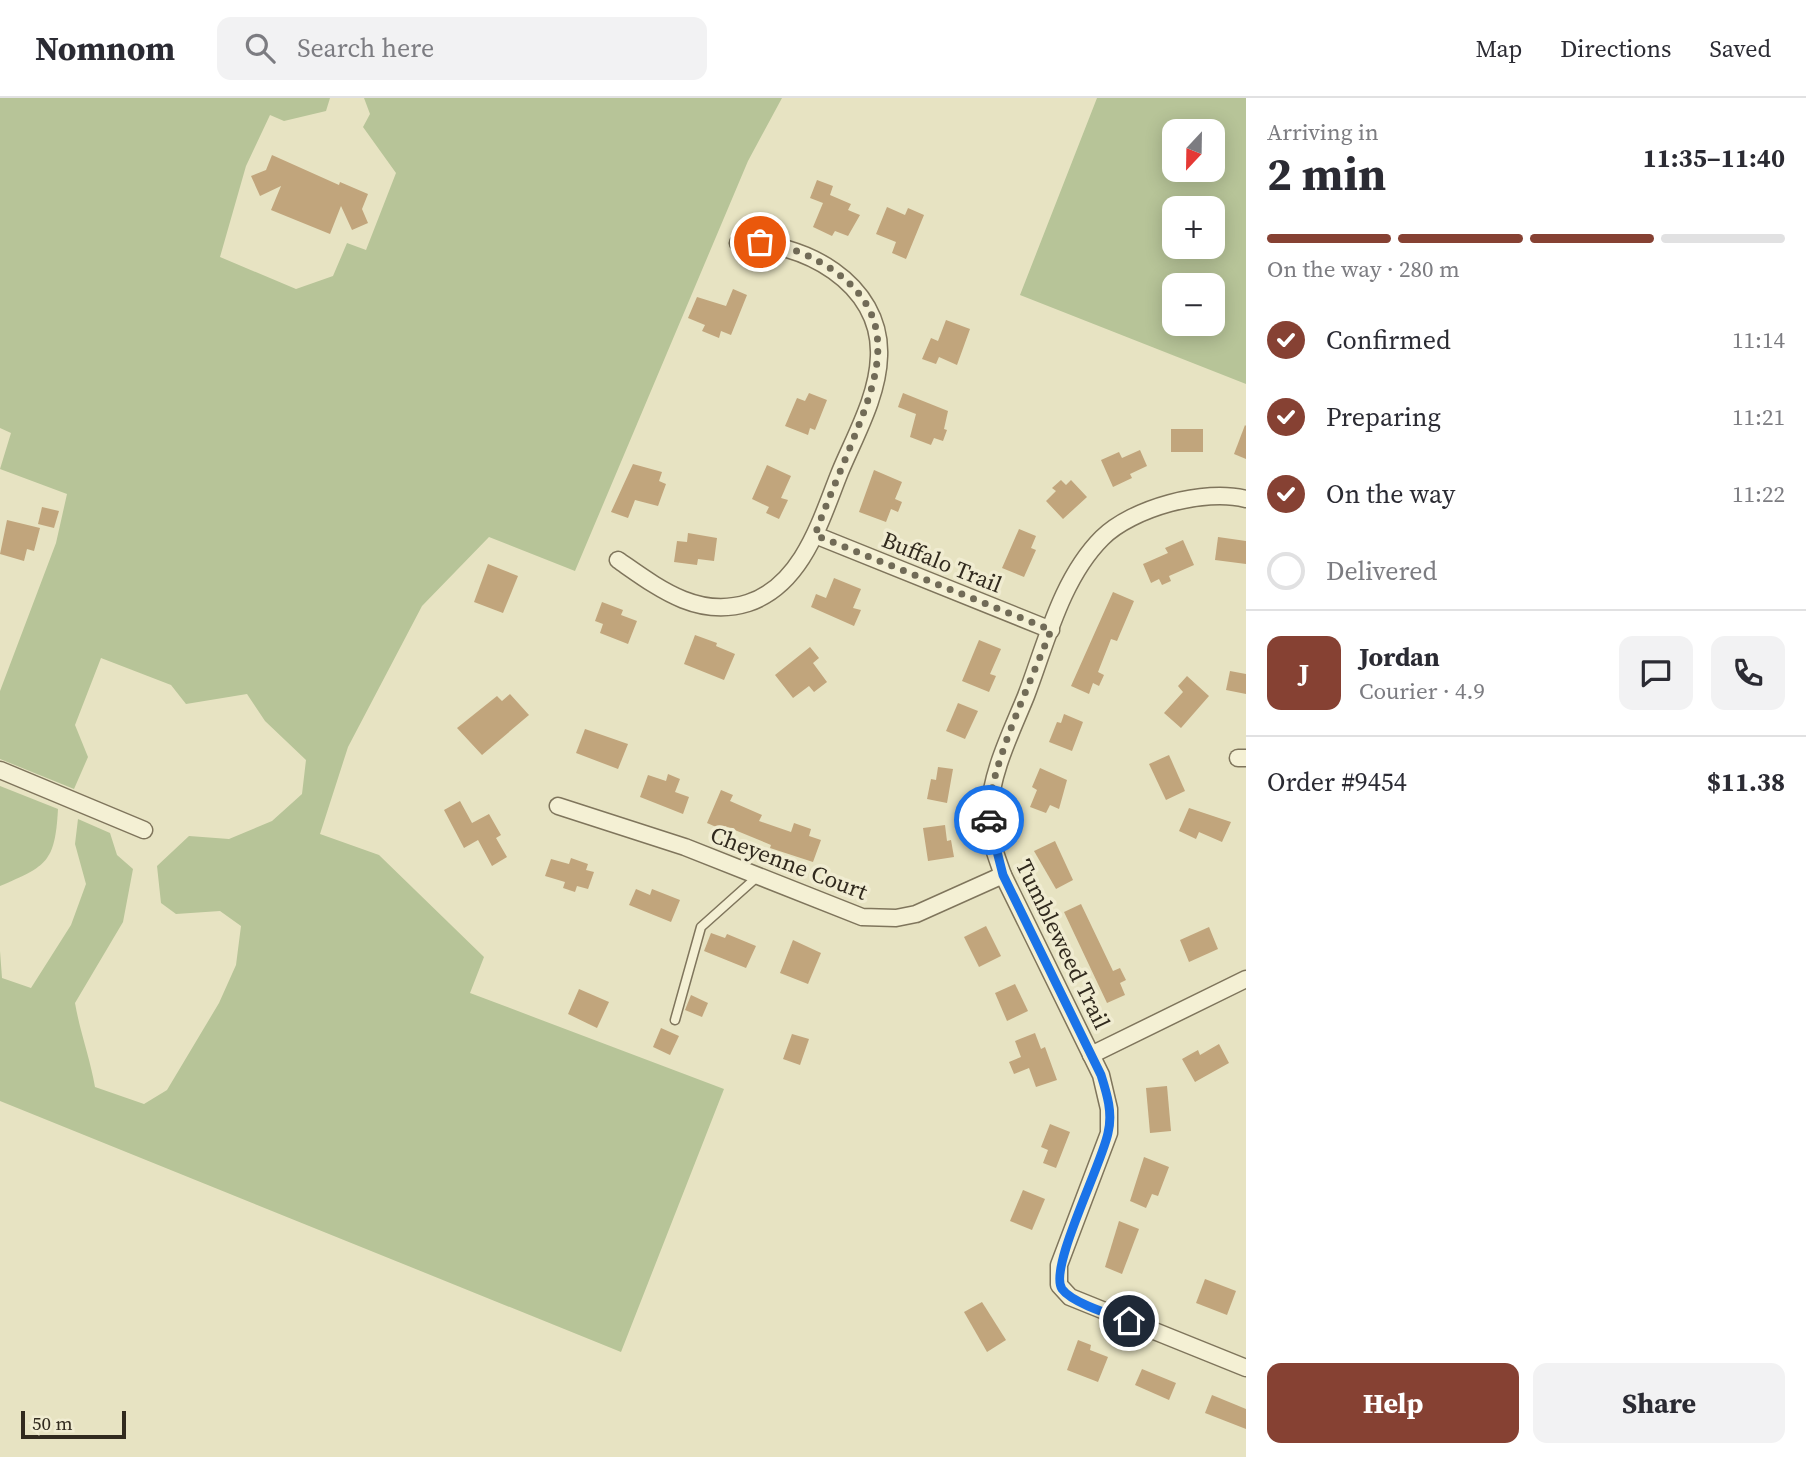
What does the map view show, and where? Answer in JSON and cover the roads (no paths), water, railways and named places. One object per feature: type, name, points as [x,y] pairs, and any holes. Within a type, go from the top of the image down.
[{"type":"street","points":[[618,560],[677,600],[715,607],[749,603],[785,580],[815,535],[875,381],[879,348],[871,315],[850,284],[824,265],[771,244],[738,243]]},
{"type":"street","name":"Tumbleweed Trail","points":[[1246,499],[1219,494],[1191,496],[1115,528],[1085,558],[1051,630],[991,793],[988,816],[993,845],[1003,875],[1091,1055],[1107,1096],[1109,1133],[1099,1165],[1062,1254],[1059,1285],[1070,1297],[1246,1368]]},
{"type":"street","name":"Buffalo Trail","points":[[815,535],[1051,630]]},
{"type":"street","points":[[0,770],[144,830]]},
{"type":"street","name":"Cheyenne Court","points":[[558,806],[648,834],[833,907],[879,919],[932,909],[1003,875]]},
{"type":"street","points":[[1091,1055],[1246,979]]},
{"type":"lane","points":[[675,1020],[701,927],[757,877]]}]
